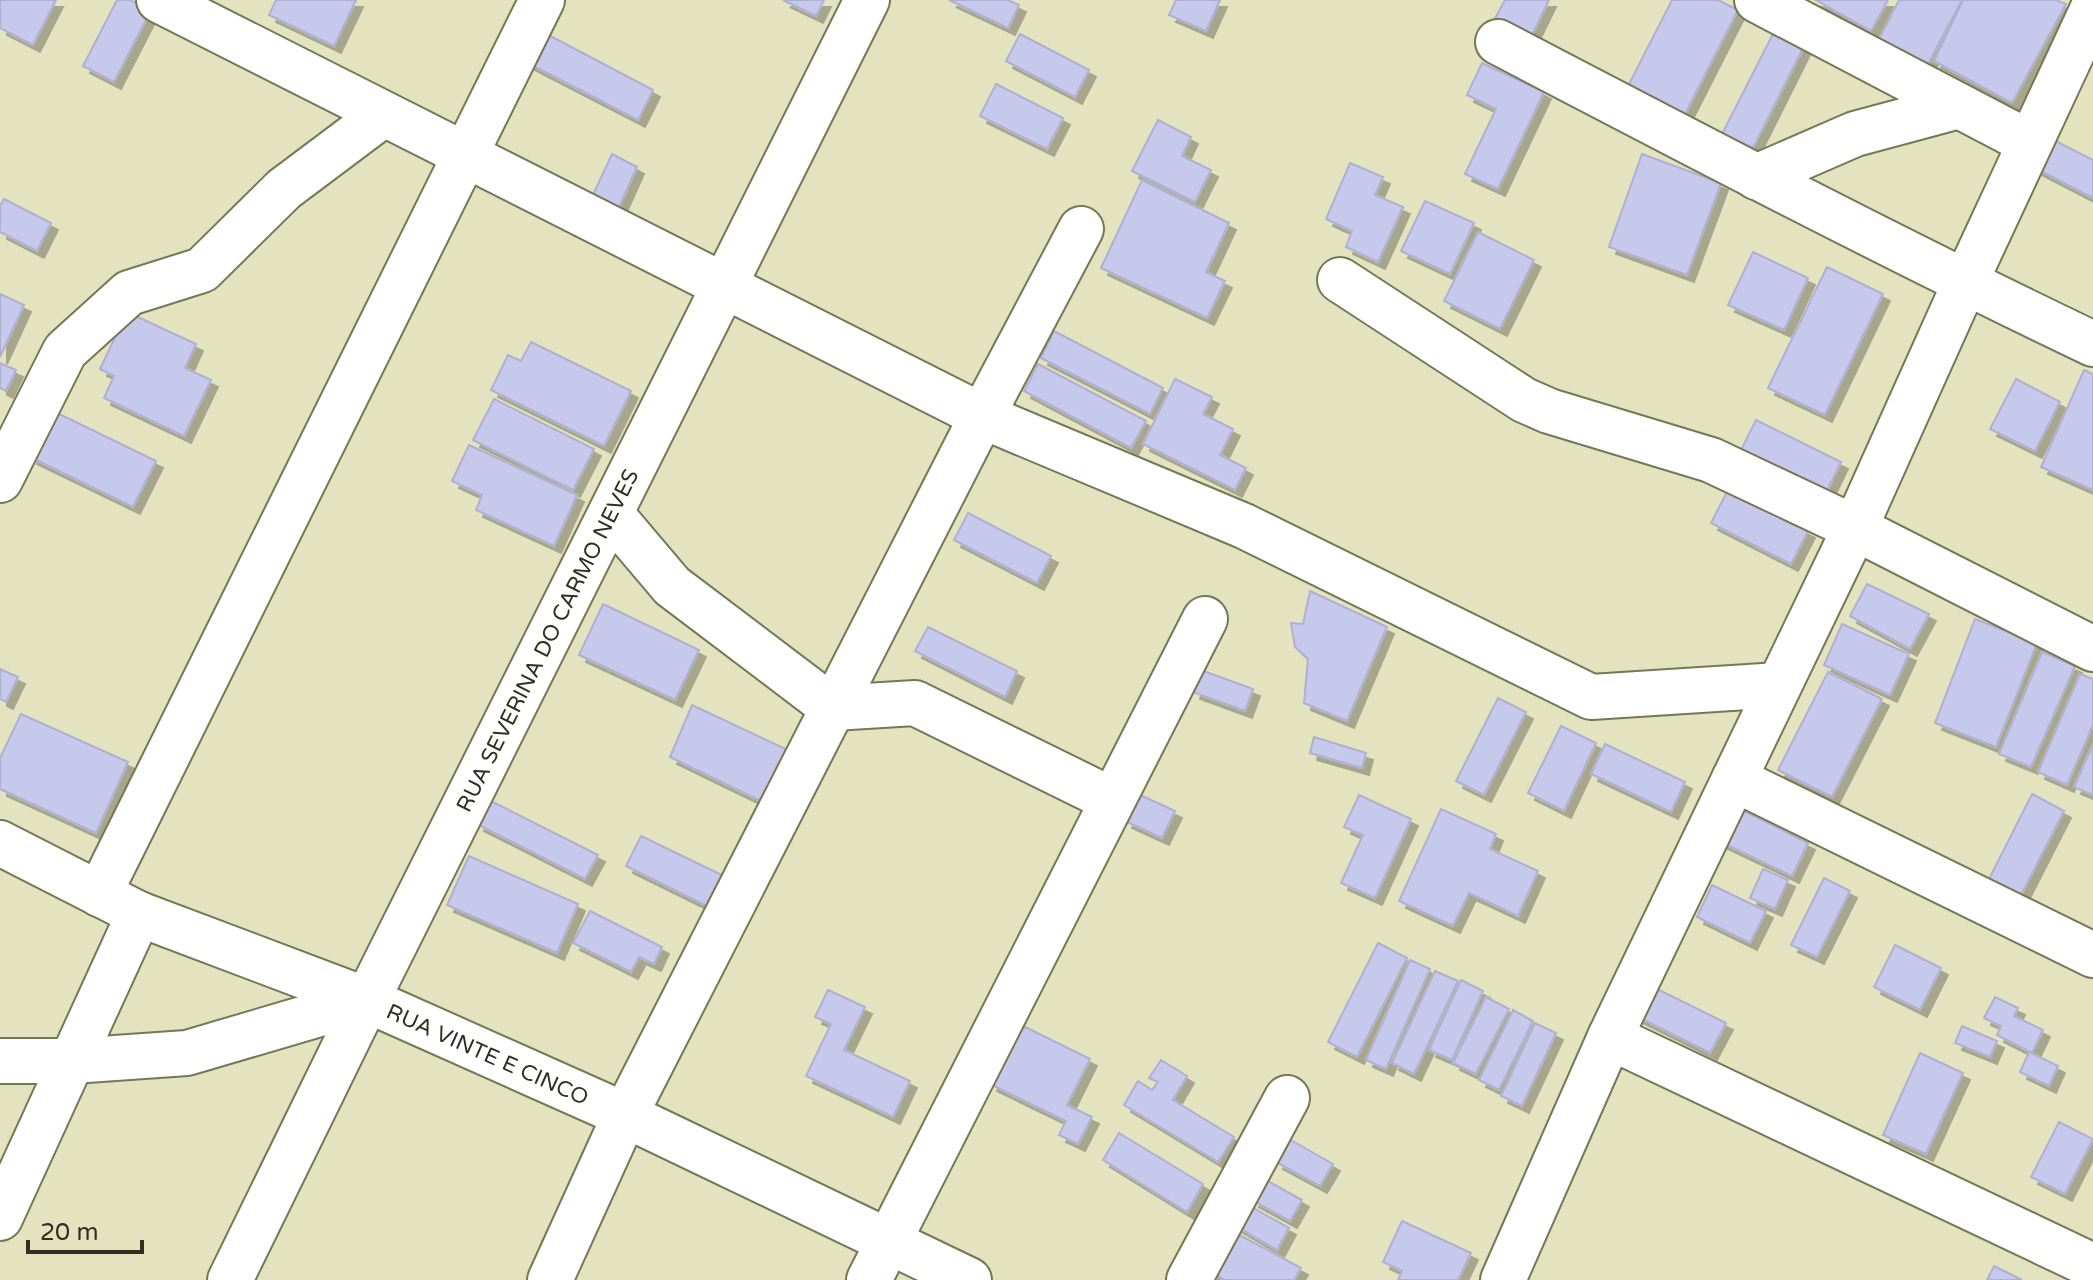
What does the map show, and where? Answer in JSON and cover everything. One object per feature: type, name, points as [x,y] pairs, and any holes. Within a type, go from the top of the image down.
[{"type":"street","points":[[159,0],[982,416],[1244,526],[1591,697],[1779,685]]},
{"type":"street","points":[[99,894],[542,0]]},
{"type":"street","name":"RUA SEVERINA DO CARMO NEVES","points":[[230,1280],[867,0]]},
{"type":"street","points":[[1757,0],[2030,143]]},
{"type":"street","points":[[1510,1278],[1610,1037],[1855,528],[2030,143],[2089,29]]},
{"type":"street","points":[[1498,42],[1756,177],[2093,344]]},
{"type":"street","points":[[1756,177],[1855,134],[1959,106]]},
{"type":"street","points":[[0,480],[65,351],[129,293],[202,270],[284,189],[384,114]]},
{"type":"street","points":[[550,1280],[625,1115],[982,416],[1081,229]]},
{"type":"street","points":[[1340,280],[1524,400],[1549,411],[1711,460],[1855,528],[2093,649]]},
{"type":"street","points":[[611,514],[672,586],[833,708],[915,703],[1112,800]]},
{"type":"street","points":[[869,1280],[1205,619]]},
{"type":"street","points":[[1734,779],[2093,955]]},
{"type":"street","name":"RUA VINTE E CINCO","points":[[0,843],[139,914],[367,1000],[625,1115],[969,1280]]},
{"type":"street","points":[[0,1218],[139,914]]},
{"type":"street","points":[[0,1061],[72,1061],[187,1053],[367,1000]]},
{"type":"street","points":[[1610,1037],[2093,1266]]},
{"type":"street","points":[[1189,1280],[1287,1098]]},
{"type":"building","points":[[0,0],[56,0],[33,45],[0,28]]},
{"type":"building","points":[[117,0],[130,0],[151,10],[114,82],[83,66]]},
{"type":"building","points":[[276,0],[356,0],[334,46],[269,15]]},
{"type":"building","points":[[783,0],[824,0],[816,16]]},
{"type":"building","points":[[949,0],[1008,0],[1019,5],[1008,28]]},
{"type":"building","points":[[1176,0],[1220,0],[1206,31],[1169,15]]},
{"type":"building","points":[[1505,0],[1549,0],[1529,41],[1493,22]]},
{"type":"building","points":[[1672,0],[1718,0],[1738,10],[1682,120],[1625,92]]},
{"type":"building","points":[[1816,0],[1888,0],[1871,31]]},
{"type":"building","points":[[1899,0],[1962,0],[1928,64],[1879,39]]},
{"type":"building","points":[[1963,0],[2056,0],[2066,4],[2012,103],[1934,61]]},
{"type":"building","points":[[537,29],[653,90],[638,120],[522,60]]},
{"type":"building","points":[[1774,32],[1804,46],[1753,148],[1722,134]]},
{"type":"building","points":[[1020,34],[1089,70],[1075,97],[1006,61]]},
{"type":"building","points":[[1482,63],[1544,92],[1498,189],[1465,174],[1496,109],[1467,95]]},
{"type":"building","points":[[996,84],[1063,118],[1047,149],[980,116]]},
{"type":"building","points":[[1158,120],[1191,137],[1182,156],[1211,170],[1195,202],[1132,171]]},
{"type":"building","points":[[2044,135],[2093,160],[2093,198],[2029,165]]},
{"type":"building","points":[[612,154],[637,167],[619,207],[593,195]]},
{"type":"building","points":[[1642,154],[1721,183],[1687,275],[1609,247]]},
{"type":"building","points":[[1350,163],[1383,177],[1375,195],[1403,207],[1378,262],[1346,247],[1352,231],[1326,219]]},
{"type":"building","points":[[1142,180],[1229,223],[1206,272],[1225,281],[1207,318],[1101,268]]},
{"type":"building","points":[[4,199],[51,223],[37,251],[0,232],[0,206]]},
{"type":"building","points":[[1425,201],[1474,223],[1450,274],[1401,251]]},
{"type":"building","points":[[1478,232],[1534,260],[1500,329],[1444,301]]},
{"type":"building","points":[[1753,252],[1808,278],[1784,330],[1728,305]]},
{"type":"building","points":[[1827,267],[1883,294],[1825,415],[1768,388]]},
{"type":"building","points":[[0,294],[24,305],[0,357]]},
{"type":"building","points":[[127,312],[196,344],[185,368],[211,380],[184,436],[104,398],[114,376],[100,369]]},
{"type":"building","points":[[1054,331],[1163,388],[1150,414],[1041,358]]},
{"type":"building","points":[[531,342],[631,391],[604,446],[491,390],[508,355],[521,361]]},
{"type":"building","points":[[0,363],[16,370],[6,391],[0,388]]},
{"type":"building","points":[[1038,364],[1146,421],[1131,448],[1024,391]]},
{"type":"building","points":[[2084,370],[2093,374],[2093,490],[2041,467]]},
{"type":"building","points":[[1175,379],[1212,397],[1203,414],[1233,429],[1220,455],[1246,468],[1235,490],[1143,444]]},
{"type":"building","points":[[2016,379],[2060,402],[2035,451],[1990,429]]},
{"type":"building","points":[[494,399],[594,449],[573,490],[473,440]]},
{"type":"building","points":[[53,411],[156,461],[133,507],[30,457]]},
{"type":"building","points":[[1756,420],[1841,462],[1826,493],[1741,450]]},
{"type":"building","points":[[469,445],[577,495],[554,546],[476,510],[482,495],[452,481]]},
{"type":"building","points":[[1728,490],[1808,531],[1791,564],[1711,523]]},
{"type":"building","points":[[968,513],[1051,556],[1037,583],[954,540]]},
{"type":"building","points":[[1867,584],[1929,614],[1910,649],[1850,616]]},
{"type":"building","points":[[1310,591],[1387,627],[1347,721],[1304,703],[1308,659],[1295,647],[1291,623],[1303,624]]},
{"type":"building","points":[[603,604],[699,650],[675,700],[579,655]]},
{"type":"building","points":[[1975,619],[2037,643],[1996,747],[1935,723]]},
{"type":"building","points":[[1842,624],[1909,654],[1890,695],[1824,665]]},
{"type":"building","points":[[928,627],[1017,671],[1005,697],[915,651]]},
{"type":"building","points":[[2042,652],[2075,666],[2031,767],[1999,754]]},
{"type":"building","points":[[0,669],[18,677],[6,702],[0,699]]},
{"type":"building","points":[[1201,670],[1253,689],[1245,711],[1193,692]]},
{"type":"building","points":[[1828,672],[1882,699],[1832,797],[1778,770]]},
{"type":"building","points":[[2080,674],[2093,679],[2093,725],[2067,785],[2038,772]]},
{"type":"building","points":[[1498,698],[1526,712],[1484,795],[1456,781]]},
{"type":"building","points":[[692,705],[792,752],[767,804],[670,757]]},
{"type":"building","points":[[21,714],[128,762],[96,833],[0,789],[0,758]]},
{"type":"building","points":[[1561,726],[1596,743],[1564,811],[1528,793]]},
{"type":"building","points":[[1314,737],[1366,753],[1362,768],[1310,753]]},
{"type":"building","points":[[1605,744],[1685,782],[1671,812],[1591,774]]},
{"type":"building","points":[[2093,744],[2093,795],[2074,787]]},
{"type":"building","points":[[1138,794],[1175,811],[1162,838],[1125,821]]},
{"type":"building","points":[[2032,794],[2064,811],[2020,897],[1988,881]]},
{"type":"building","points":[[1359,795],[1411,819],[1375,898],[1341,883],[1363,835],[1344,827]]},
{"type":"building","points":[[489,800],[598,855],[585,879],[477,824]]},
{"type":"building","points":[[1736,807],[1808,843],[1792,876],[1719,841]]},
{"type":"building","points":[[1441,809],[1496,834],[1490,849],[1538,871],[1518,916],[1469,893],[1453,926],[1399,901]]},
{"type":"building","points":[[641,836],[728,878],[713,909],[626,866]]},
{"type":"building","points":[[469,856],[578,904],[557,953],[447,905]]},
{"type":"building","points":[[1763,869],[1788,880],[1775,909],[1750,898]]},
{"type":"building","points":[[1824,878],[1850,891],[1817,957],[1791,945]]},
{"type":"building","points":[[1712,885],[1766,911],[1750,943],[1697,917]]},
{"type":"building","points":[[590,911],[662,947],[654,964],[639,957],[631,972],[573,943]]},
{"type":"building","points":[[1378,943],[1407,958],[1357,1057],[1328,1042]]},
{"type":"building","points":[[1895,945],[1941,968],[1920,1010],[1874,987]]},
{"type":"building","points":[[1410,960],[1430,969],[1386,1069],[1366,1060]]},
{"type":"building","points":[[1435,971],[1458,981],[1414,1074],[1392,1063]]},
{"type":"building","points":[[1461,980],[1483,991],[1452,1060],[1429,1050]]},
{"type":"building","points":[[1647,984],[1726,1023],[1710,1053],[1632,1014]]},
{"type":"building","points":[[828,990],[865,1007],[844,1050],[910,1081],[893,1117],[806,1076],[831,1024],[815,1017]]},
{"type":"building","points":[[1486,997],[1509,1009],[1476,1074],[1453,1063]]},
{"type":"building","points":[[1995,997],[2018,1008],[2014,1016],[2043,1030],[2032,1053],[1997,1035],[2001,1026],[1984,1018]]},
{"type":"building","points":[[1513,1010],[1533,1021],[1499,1090],[1479,1080]]},
{"type":"building","points":[[1535,1023],[1556,1033],[1522,1106],[1501,1096]]},
{"type":"building","points":[[1019,1024],[1090,1059],[1067,1105],[1092,1117],[1078,1144],[1059,1135],[1066,1121],[990,1084]]},
{"type":"building","points":[[1962,1026],[1997,1041],[1990,1057],[1955,1043]]},
{"type":"building","points":[[2029,1052],[2058,1066],[2049,1086],[2020,1072]]},
{"type":"building","points":[[1920,1053],[1963,1073],[1926,1154],[1883,1135]]},
{"type":"building","points":[[1161,1060],[1187,1076],[1173,1100],[1234,1137],[1218,1162],[1124,1105],[1138,1081],[1152,1090],[1158,1082],[1149,1078]]},
{"type":"building","points":[[2059,1122],[2093,1139],[2065,1194],[2031,1177]]},
{"type":"building","points":[[1119,1133],[1203,1184],[1187,1212],[1103,1160]]},
{"type":"building","points":[[1289,1139],[1333,1164],[1320,1186],[1276,1162]]},
{"type":"building","points":[[1264,1179],[1302,1200],[1290,1221],[1252,1200]]},
{"type":"building","points":[[1248,1205],[1289,1228],[1277,1250],[1236,1226]]},
{"type":"building","points":[[1402,1221],[1471,1253],[1458,1280],[1398,1280],[1402,1271],[1383,1262]]},
{"type":"building","points":[[1232,1231],[1301,1268],[1294,1280],[1225,1280],[1211,1272]]},
{"type":"building","points":[[1994,1266],[2022,1280],[1987,1280]]}]
